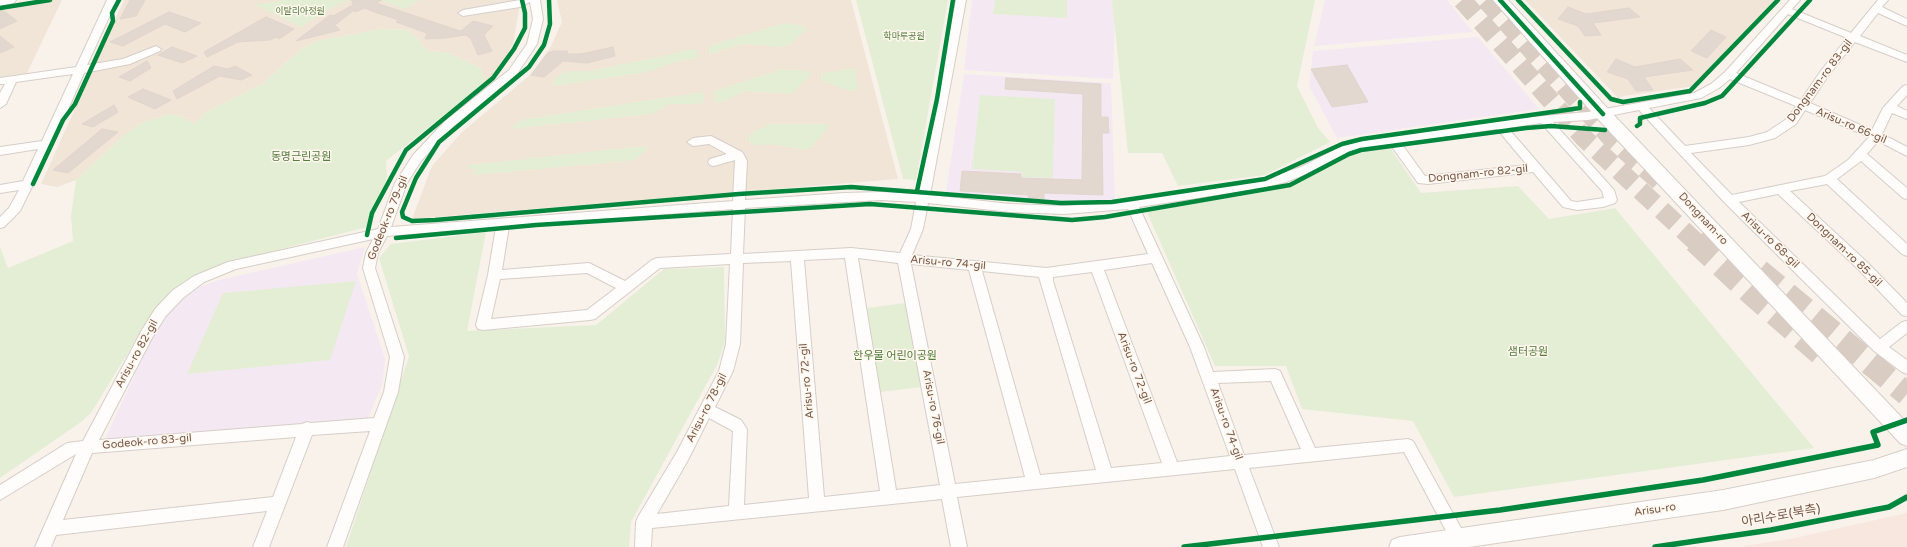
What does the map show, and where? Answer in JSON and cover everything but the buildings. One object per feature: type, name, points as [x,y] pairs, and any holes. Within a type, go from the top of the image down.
[{"type":"main road","points":[[0,2],[9,0]]},
{"type":"main road","name":"Dongnam-ro","points":[[1500,0],[1603,114],[1907,437]]},
{"type":"main road","name":"Arisu-ro","points":[[1400,547],[1723,500],[1874,469],[1907,458]]},
{"type":"street","points":[[0,224],[14,211],[28,184],[112,0]]},
{"type":"street","points":[[463,13],[520,4],[527,0]]},
{"type":"street","name":"Godeok-ro 79-gil","points":[[335,547],[391,392],[397,357],[369,268],[372,253],[383,232],[401,183],[417,158],[449,124],[513,72],[532,44],[538,19],[535,0]]},
{"type":"street","points":[[904,258],[917,229],[961,0]]},
{"type":"street","points":[[383,232],[844,197],[881,196],[1010,208],[1064,210],[1132,205],[1282,180],[1348,148],[1392,139],[1544,118],[1603,114],[1697,96],[1715,86],[1728,74],[1795,0]]},
{"type":"street","name":"Dongnam-ro 83-gil","points":[[1683,150],[1771,136],[1792,121],[1852,37],[1880,4],[1907,23]]},
{"type":"street","points":[[1786,10],[1907,58]]},
{"type":"street","points":[[0,82],[126,62],[156,49]]},
{"type":"street","name":"Arisu-ro 66-gil","points":[[1728,74],[1875,135],[1907,152]]},
{"type":"street","points":[[0,104],[12,80]]},
{"type":"street","points":[[1729,200],[1829,179],[1852,163],[1872,142],[1891,108],[1907,88]]},
{"type":"street","name":"Arisu-ro 68-gil","points":[[1641,106],[1729,200],[1880,347],[1907,368]]},
{"type":"street","points":[[1891,108],[1907,115]]},
{"type":"street","name":"Dongnam-ro 82-gil","points":[[1499,124],[1567,204],[1577,206],[1604,203],[1611,200],[1608,190],[1544,118]]},
{"type":"street","name":"Dongnam-ro 82-gil","points":[[1392,139],[1422,180],[1536,168]]},
{"type":"street","points":[[693,142],[711,140],[738,155]]},
{"type":"street","points":[[0,151],[47,144]]},
{"type":"street","points":[[1860,154],[1907,195]]},
{"type":"street","points":[[714,162],[738,155]]},
{"type":"street","name":"Arisu-ro 78-gil","points":[[642,547],[644,522],[682,457],[726,371],[733,344],[738,260],[738,205],[741,161],[738,155]]},
{"type":"street","points":[[1829,179],[1907,250]]},
{"type":"street","points":[[0,189],[28,184]]},
{"type":"street","name":"Dongnam-ro 85-gil","points":[[1781,190],[1862,265],[1907,311]]},
{"type":"street","name":"Arisu-ro 74-gil","points":[[1132,205],[1197,347],[1271,547]]},
{"type":"street","points":[[503,222],[496,275],[483,325],[590,315],[657,263],[738,260]]},
{"type":"street","name":"Arisu-ro 82-gil","points":[[43,547],[87,447],[147,334],[160,313],[178,294],[198,279],[233,265],[383,232]]},
{"type":"street","points":[[851,254],[889,498]]},
{"type":"street","name":"Arisu-ro 74-gil","points":[[738,260],[851,254],[1046,273],[1156,258]]},
{"type":"street","name":"Arisu-ro 72-gil","points":[[797,256],[817,505]]},
{"type":"street","name":"Arisu-ro 76-gil","points":[[904,258],[950,492],[959,547]]},
{"type":"street","points":[[974,265],[1034,483]]},
{"type":"street","name":"Arisu-ro 72-gil","points":[[1096,266],[1172,469]]},
{"type":"street","points":[[496,275],[589,268],[626,287]]},
{"type":"street","points":[[1046,273],[1046,281],[1106,476]]},
{"type":"street","points":[[1880,347],[1907,326]]},
{"type":"street","points":[[1209,378],[1275,375],[1311,455]]},
{"type":"street","points":[[706,410],[736,424],[740,429],[736,513]]},
{"type":"street","name":"Godeok-ro 83-gil","points":[[0,493],[72,448],[308,428],[379,424]]},
{"type":"street","points":[[261,547],[277,503],[308,428]]},
{"type":"street","points":[[644,522],[1408,445],[1459,539]]},
{"type":"street","points":[[52,528],[277,503]]},
{"type":"shaded area","points":[[52,0],[62,0],[26,75],[0,78],[0,8]]},
{"type":"shaded area","points":[[124,0],[520,0],[520,4],[513,44],[501,66],[486,82],[480,68],[449,53],[428,51],[409,30],[381,29],[318,41],[303,48],[262,84],[206,112],[195,124],[183,117],[123,136],[76,180],[57,187],[41,184]]},
{"type":"shaded area","points":[[557,0],[851,0],[898,179],[412,219],[432,166],[461,133],[530,75],[550,48],[562,22]]},
{"type":"shaded area","points":[[972,0],[1111,0],[1115,7],[1113,79],[964,70]]},
{"type":"shaded area","points":[[1325,0],[1447,0],[1473,32],[1314,46]]},
{"type":"shaded area","points":[[1525,0],[1780,0],[1695,86],[1618,98]]},
{"type":"shaded area","points":[[1478,37],[1539,109],[1337,138],[1309,86],[1313,51]]},
{"type":"shaded area","points":[[964,74],[1111,83],[1115,200],[1062,201],[946,192]]},
{"type":"shaded area","points":[[365,247],[357,274],[385,359],[382,385],[368,418],[104,441],[158,325],[168,311],[184,297],[199,287],[219,280]]},
{"type":"shaded area","points":[[1907,513],[1907,547],[1738,547],[1795,538]]},
{"type":"green space","name":"이탈리아정원","points":[[283,0],[350,0],[339,4],[301,27],[255,5]]},
{"type":"green space","points":[[380,0],[419,0],[405,9]]},
{"type":"green space","name":"학마루공원","points":[[856,0],[948,0],[916,180],[903,179]]},
{"type":"green space","points":[[995,0],[1067,0],[1067,18],[993,14]]},
{"type":"green space","points":[[1112,0],[1315,0],[1297,86],[1318,128],[1330,142],[1265,175],[1178,186],[1162,153],[1128,153]]},
{"type":"green space","points":[[784,23],[804,26],[806,30],[788,46],[782,47],[744,44],[708,54],[708,49],[712,45]]},
{"type":"green space","name":"동명근린공원","points":[[381,29],[409,30],[428,51],[449,53],[480,68],[486,82],[386,161],[387,178],[371,226],[227,263],[184,281],[156,307],[91,413],[81,422],[0,478],[0,247],[8,268],[73,241],[71,216],[76,180],[123,136],[141,123],[170,114],[183,117],[195,124],[206,112],[262,84],[303,48],[318,41]]},
{"type":"green space","points":[[690,50],[697,50],[698,58],[675,62],[648,72],[553,86],[554,80],[563,72],[591,71]]},
{"type":"green space","points":[[854,68],[858,87],[857,90],[849,91],[821,80],[823,73]]},
{"type":"green space","points":[[779,70],[804,70],[812,74],[792,94],[747,91],[718,103],[715,101],[714,91]]},
{"type":"green space","points":[[703,92],[704,101],[702,104],[671,104],[651,114],[510,129],[520,120]]},
{"type":"green space","points":[[980,95],[1055,99],[1053,178],[1022,177],[1022,172],[972,169]]},
{"type":"green space","points":[[768,124],[828,124],[829,126],[811,148],[805,150],[777,145],[754,145],[749,142],[747,139],[748,136]]},
{"type":"green space","points":[[645,146],[647,149],[635,160],[473,175],[475,169],[467,168],[469,165]]},
{"type":"green space","name":"샘터공원","points":[[1389,146],[1421,193],[1518,186],[1549,219],[1615,208],[1814,448],[1454,497],[1413,421],[1302,409],[1286,366],[1215,366],[1146,210],[1218,200],[1290,187],[1344,157]]},
{"type":"green space","points":[[486,232],[467,331],[596,325],[664,269],[724,267],[725,341],[717,365],[631,522],[629,547],[346,547],[409,356],[379,258],[391,244]]},
{"type":"green space","points":[[356,281],[330,360],[187,374],[223,293]]},
{"type":"green space","name":"한우물 어린이공원","points":[[913,302],[929,386],[873,393],[860,309]]},
{"type":"tunnel","points":[[1462,0],[1584,138],[1696,242]]},
{"type":"tunnel","points":[[1486,0],[1612,139],[1660,182]]},
{"type":"tunnel","points":[[1695,241],[1752,294],[1821,354]]},
{"type":"tunnel","points":[[1759,271],[1907,394]]},
{"type":"cycle path","points":[[0,8],[50,0]]},
{"type":"cycle path","points":[[33,184],[63,120],[75,104],[113,21],[112,13],[119,0]]},
{"type":"cycle path","points":[[367,235],[372,213],[406,150],[493,78],[514,49],[525,28],[525,13],[522,0]]},
{"type":"cycle path","points":[[549,0],[550,24],[544,45],[529,67],[439,142],[416,178],[402,212],[403,217],[412,221],[435,220],[739,194],[851,187],[1061,203],[1112,202],[1265,179],[1279,174],[1342,144],[1362,139],[1580,108],[1580,102]]},
{"type":"cycle path","points":[[917,191],[937,99],[953,0]]},
{"type":"cycle path","points":[[1500,0],[1603,114]]},
{"type":"cycle path","points":[[1518,0],[1611,99],[1623,102],[1690,91],[1778,0]]},
{"type":"cycle path","points":[[1637,126],[1640,124],[1640,118],[1705,103],[1722,96],[1810,0]]},
{"type":"cycle path","points":[[396,238],[536,225],[870,204],[1072,220],[1105,217],[1290,185],[1349,154],[1361,150],[1526,128],[1551,126],[1605,130]]},
{"type":"cycle path","points":[[1184,547],[1500,510],[1703,480],[1878,445],[1873,432],[1907,420]]},
{"type":"cycle path","name":"아리수로(북측)","points":[[1655,547],[1771,530],[1889,507],[1907,497]]}]
